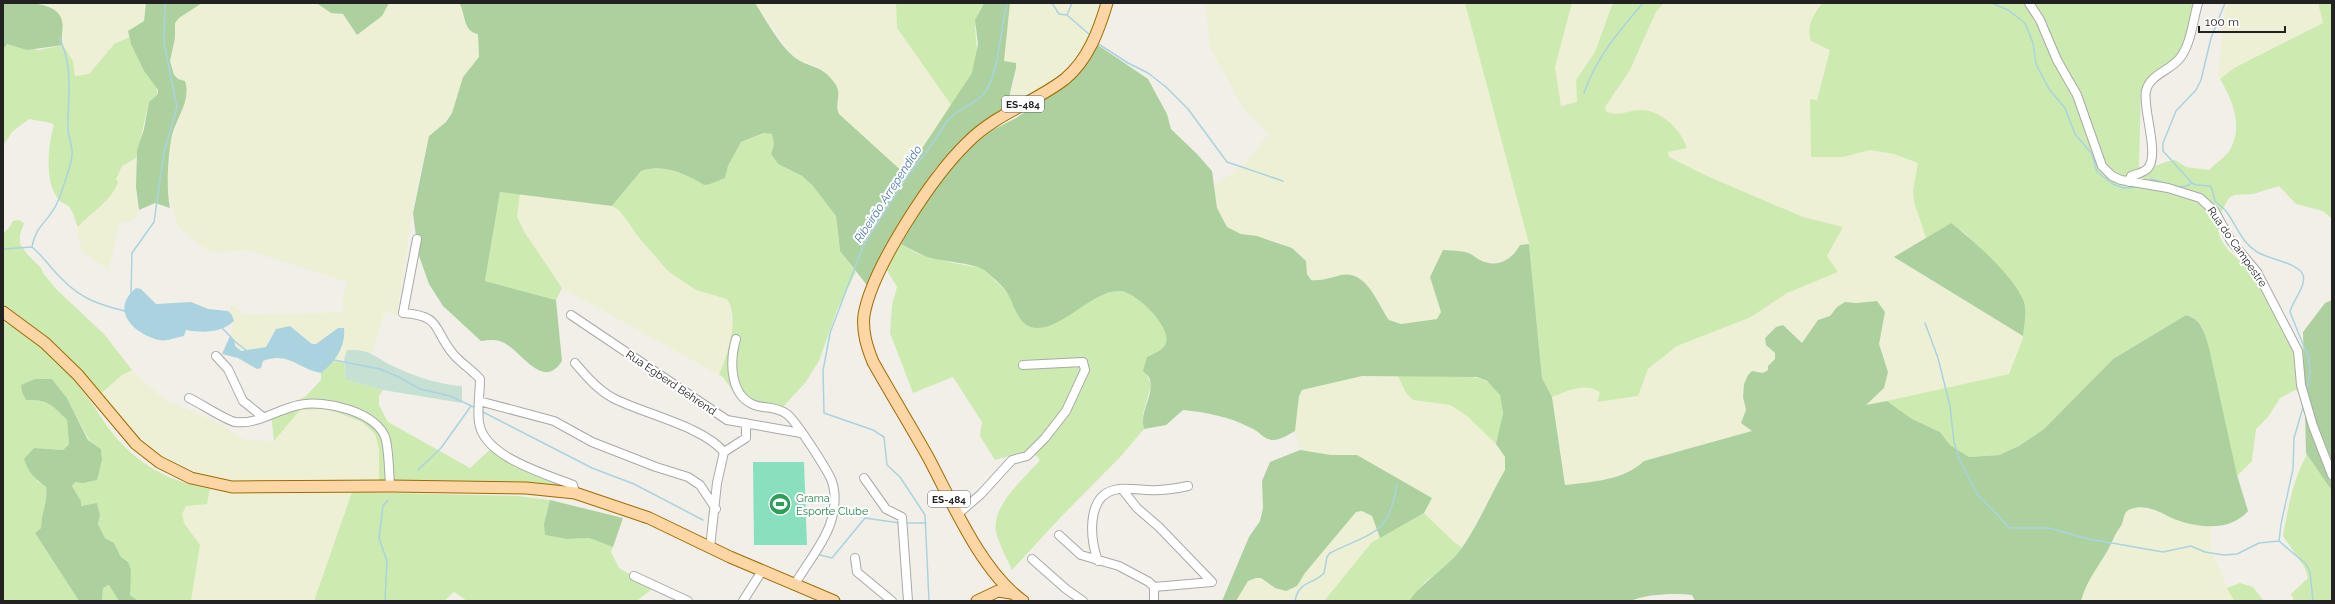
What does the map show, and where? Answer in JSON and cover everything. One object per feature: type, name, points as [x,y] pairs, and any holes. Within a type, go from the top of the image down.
[{"type":"main road","name":"ES-484","points":[[1010,592],[970,539],[958,514],[873,362],[866,346],[864,329],[867,304],[884,265],[935,177],[967,142],[997,118],[1045,93],[1066,78],[1087,52],[1099,30],[1107,3]]},
{"type":"main road","points":[[5,313],[45,343],[78,375],[136,444],[159,462],[191,478],[232,487],[390,486],[526,488],[575,493],[649,518],[710,548],[834,601]]},
{"type":"main road","points":[[978,601],[998,591],[1010,592],[1023,601]]},
{"type":"street","name":"Rua do Campestre","points":[[2029,3],[2040,20],[2057,60],[2077,95],[2102,166],[2112,176],[2129,182],[2186,192],[2200,198],[2215,212],[2231,241],[2257,272],[2269,292],[2275,310],[2298,351],[2303,394],[2306,405],[2332,475]]},
{"type":"street","points":[[2129,182],[2131,176],[2146,170],[2151,162],[2151,139],[2145,98],[2148,84],[2152,78],[2172,66],[2181,58],[2186,46],[2198,3]]},
{"type":"street","points":[[417,239],[402,313],[423,315],[430,319],[455,356],[470,367],[480,379],[479,422],[482,432],[492,444],[519,465],[536,469],[573,485],[575,493]]},
{"type":"street","name":"Rua Egberd Behrend","points":[[571,315],[727,420],[801,433]]},
{"type":"street","points":[[736,339],[731,355],[733,374],[740,394],[753,404],[774,406],[788,415],[831,480],[835,498],[832,519],[795,584]]},
{"type":"street","points":[[216,356],[228,369],[242,401],[263,417]]},
{"type":"street","points":[[958,514],[981,494],[1012,460],[1027,456],[1045,438],[1066,411],[1085,370],[1083,362],[1023,365]]},
{"type":"street","points":[[575,363],[592,383],[613,398],[698,434],[717,444],[724,452]]},
{"type":"street","points":[[189,398],[234,422],[253,421],[300,404],[326,404],[354,410],[376,425],[386,439],[390,486]]},
{"type":"street","points":[[480,401],[554,421],[592,442],[656,467],[688,477],[700,485],[716,509]]},
{"type":"street","points":[[710,548],[716,509],[717,483],[724,452],[746,438],[746,423]]},
{"type":"street","points":[[864,478],[886,509],[902,517],[908,601]]},
{"type":"street","points":[[1098,561],[1093,548],[1091,528],[1094,515],[1105,494],[1122,490],[1167,491],[1188,486]]},
{"type":"street","points":[[1059,535],[1081,555],[1119,566],[1145,579],[1154,587],[1212,582],[1159,527],[1137,508],[1122,490]]},
{"type":"street","points":[[855,558],[857,572],[892,601]]},
{"type":"street","points":[[1032,559],[1066,590],[1083,601]]},
{"type":"street","points":[[743,601],[762,571]]},
{"type":"street","points":[[634,576],[688,601]]},
{"type":"street","points":[[1154,587],[1154,601]]},
{"type":"green space","points":[[3,3],[38,4],[54,9],[59,14],[62,21],[63,45],[27,50],[7,44],[3,50]]},
{"type":"green space","points":[[44,3],[146,3],[144,21],[128,31],[129,37],[122,38],[111,47],[89,74],[74,76],[73,61],[62,44],[62,22],[50,5]]},
{"type":"green space","points":[[146,3],[202,3],[179,18],[175,23],[175,38],[170,61],[174,75],[178,79],[185,81],[187,89],[184,104],[171,140],[168,165],[170,208],[155,203],[139,210],[136,187],[137,150],[144,129],[149,102],[158,94],[158,90],[144,71],[131,44],[128,31],[144,21]]},
{"type":"green space","points":[[202,3],[318,3],[331,13],[343,14],[357,35],[377,19],[389,3],[459,3],[463,10],[464,22],[474,33],[478,33],[479,57],[463,77],[452,113],[446,122],[429,136],[414,200],[397,316],[385,311],[372,353],[347,350],[344,363],[333,361],[343,343],[344,328],[338,328],[316,344],[312,344],[299,332],[280,327],[271,335],[266,347],[242,351],[235,346],[234,339],[230,336],[234,321],[232,315],[228,311],[232,304],[244,315],[343,312],[343,296],[348,282],[246,250],[218,253],[205,249],[179,228],[167,195],[171,139],[182,113],[178,79],[174,75],[170,61],[175,38],[175,23],[178,18]]},
{"type":"green space","points":[[389,3],[382,16],[357,35],[343,14],[331,13],[318,4]]},
{"type":"green space","points":[[459,3],[755,3],[782,45],[793,56],[820,70],[831,78],[838,89],[837,107],[839,114],[905,174],[972,73],[978,44],[975,20],[984,3],[1010,3],[1004,61],[1016,63],[1016,68],[1006,110],[962,141],[934,170],[870,289],[840,251],[836,216],[812,185],[802,176],[778,164],[771,154],[774,144],[772,134],[764,133],[741,142],[728,166],[725,178],[704,185],[682,174],[666,169],[658,168],[641,171],[612,206],[500,192],[485,281],[556,300],[562,361],[554,369],[547,372],[532,366],[509,346],[500,341],[481,341],[443,306],[429,284],[418,253],[413,213],[429,136],[446,122],[452,113],[463,77],[479,57],[478,34],[473,32],[467,26]]},
{"type":"green space","points":[[755,3],[896,3],[897,28],[952,106],[937,125],[905,174],[839,114],[837,108],[839,97],[826,74],[817,66],[801,61],[792,55]]},
{"type":"green space","points":[[896,3],[984,3],[979,11],[975,25],[977,46],[976,62],[966,86],[952,106],[897,28]]},
{"type":"green space","points":[[1010,3],[1102,3],[1088,38],[1065,72],[1006,110],[1015,77],[1004,61]]},
{"type":"green space","points":[[1205,3],[1465,3],[1529,244],[1520,245],[1513,257],[1504,262],[1491,263],[1480,260],[1469,253],[1443,250],[1430,277],[1441,312],[1437,319],[1400,324],[1389,320],[1375,296],[1359,277],[1351,274],[1321,281],[1311,280],[1307,274],[1306,261],[1280,242],[1241,234],[1227,227],[1217,208],[1214,185],[1242,167],[1268,134],[1245,111],[1210,48]]},
{"type":"green space","points":[[1465,3],[1572,3],[1555,67],[1561,106],[1577,102],[1576,80],[1595,52],[1612,5],[1615,3],[1664,3],[1656,12],[1630,70],[1605,107],[1606,111],[1614,114],[1639,110],[1655,113],[1675,127],[1687,148],[1668,152],[1669,157],[1707,176],[1803,217],[1843,227],[1827,256],[1838,272],[1787,293],[1751,317],[1677,346],[1648,369],[1638,396],[1597,402],[1600,392],[1588,388],[1576,388],[1552,397],[1542,378],[1529,244]]},
{"type":"green space","points":[[1572,3],[1615,3],[1605,22],[1595,52],[1576,80],[1577,103],[1560,106],[1555,67]]},
{"type":"green space","points":[[1664,3],[1822,3],[1812,18],[1811,41],[1830,49],[1817,101],[1810,100],[1811,157],[1843,157],[1870,150],[1894,154],[1919,163],[1913,191],[1914,202],[1926,238],[1895,258],[2023,336],[2009,374],[1866,406],[1888,372],[1879,344],[1879,335],[1883,326],[1877,301],[1856,303],[1845,302],[1837,307],[1830,316],[1818,320],[1802,343],[1794,338],[1788,328],[1776,327],[1765,338],[1766,345],[1775,353],[1775,359],[1768,366],[1768,370],[1763,373],[1758,371],[1744,384],[1743,397],[1746,410],[1742,419],[1753,431],[1644,461],[1636,468],[1594,482],[1565,485],[1552,397],[1580,387],[1591,387],[1600,392],[1597,402],[1638,396],[1648,369],[1677,346],[1751,317],[1787,293],[1837,272],[1827,256],[1843,227],[1803,217],[1707,176],[1669,157],[1667,152],[1687,148],[1685,141],[1648,110],[1617,114],[1606,111],[1605,107],[1630,70],[1656,12]]},
{"type":"green space","points":[[1822,3],[2197,3],[2189,33],[2180,53],[2165,69],[2141,89],[2139,166],[2144,169],[2175,160],[2186,167],[2209,170],[2229,151],[2236,130],[2236,121],[2232,104],[2220,79],[2234,68],[2323,23],[2318,3],[2332,3],[2332,219],[2323,211],[2296,204],[2279,186],[2253,194],[2234,195],[2229,198],[2216,221],[2220,238],[2228,250],[2263,282],[2304,350],[2305,392],[2295,390],[2280,398],[2268,417],[2256,429],[2252,461],[2237,476],[2203,328],[2193,317],[2186,315],[2113,359],[2044,429],[2019,446],[1999,455],[1969,457],[1950,445],[1940,432],[1912,419],[1887,401],[2009,374],[2023,338],[2024,304],[2002,271],[1968,236],[1951,223],[1926,238],[1914,202],[1913,191],[1918,163],[1894,154],[1870,150],[1843,157],[1811,157],[1810,99],[1817,100],[1830,50],[1811,41],[1809,30],[1811,21]]},
{"type":"green space","points":[[2229,3],[2318,3],[2323,23],[2234,68],[2220,79],[2218,73],[2225,8]]},
{"type":"green space","points":[[129,37],[144,71],[156,87],[158,94],[149,102],[136,158],[122,166],[116,179],[118,182],[111,195],[78,227],[71,209],[59,200],[54,193],[51,184],[49,174],[49,153],[54,125],[51,123],[29,119],[12,132],[3,146],[3,50],[7,44],[39,50],[63,45],[73,61],[75,76],[89,74],[114,44]]},
{"type":"green space","points":[[1095,43],[1148,79],[1167,114],[1171,129],[1212,171],[1217,208],[1227,227],[1241,234],[1257,236],[1292,248],[1306,261],[1307,274],[1311,280],[1322,280],[1341,275],[1350,275],[1358,278],[1370,289],[1389,320],[1401,324],[1437,319],[1441,312],[1430,277],[1443,250],[1465,252],[1485,262],[1497,263],[1508,259],[1520,245],[1529,244],[1542,378],[1552,397],[1565,485],[1596,481],[1618,476],[1644,461],[1752,431],[1741,423],[1746,410],[1743,397],[1744,384],[1748,375],[1752,371],[1763,373],[1768,370],[1768,366],[1775,359],[1775,353],[1766,345],[1765,338],[1776,327],[1783,325],[1802,343],[1818,320],[1830,316],[1837,307],[1845,302],[1856,303],[1877,301],[1885,312],[1879,344],[1888,372],[1884,388],[1866,405],[1887,401],[1912,419],[1940,432],[1950,445],[1969,457],[1999,455],[2019,446],[2044,429],[2113,359],[2186,315],[2191,317],[2196,320],[2202,328],[2208,343],[2237,475],[2248,511],[2241,518],[2223,525],[2203,526],[2183,522],[2148,508],[2137,507],[2128,510],[2107,552],[2088,583],[2081,601],[1695,601],[1692,595],[1677,594],[1653,595],[1630,601],[1409,601],[1421,587],[1449,563],[1461,549],[1473,531],[1505,470],[1505,457],[1496,444],[1503,413],[1500,395],[1487,381],[1477,377],[1362,376],[1302,390],[1299,396],[1295,431],[1275,440],[1266,438],[1254,429],[1226,418],[1183,410],[1166,425],[1144,429],[1143,416],[1151,386],[1148,376],[1143,371],[1147,357],[1163,348],[1166,343],[1166,336],[1158,320],[1142,303],[1126,292],[1119,291],[1108,293],[1086,304],[1052,325],[1041,328],[1031,327],[1022,321],[1004,288],[984,270],[974,266],[927,257],[901,244],[947,167],[983,135],[1016,118],[1050,95]]},
{"type":"green space","points":[[765,133],[773,134],[774,144],[771,154],[778,164],[802,176],[812,185],[836,216],[840,251],[856,272],[837,310],[819,361],[805,383],[781,409],[737,397],[723,377],[719,375],[731,337],[731,307],[727,299],[696,290],[668,271],[640,239],[619,210],[612,206],[641,171],[658,168],[666,169],[682,174],[704,185],[725,178],[728,166],[741,142]]},
{"type":"green space","points":[[136,158],[138,215],[132,221],[119,224],[109,270],[82,252],[78,227],[115,179],[122,166]]},
{"type":"green space","points":[[500,192],[520,194],[517,217],[525,233],[562,288],[556,300],[485,281]]},
{"type":"green space","points":[[520,194],[612,206],[619,210],[640,239],[668,271],[696,290],[727,299],[732,318],[731,339],[719,375],[562,288],[525,233],[517,217]]},
{"type":"green space","points":[[19,220],[24,223],[20,235],[20,244],[28,255],[41,268],[43,273],[57,290],[104,334],[132,370],[122,375],[98,396],[3,310],[3,233],[9,228],[13,221]]},
{"type":"green space","points":[[1951,223],[2003,270],[2019,292],[2024,302],[2025,310],[2023,336],[1894,257]]},
{"type":"green space","points":[[901,244],[918,254],[953,263],[982,268],[1007,292],[1012,303],[1055,323],[1086,302],[1105,294],[1114,291],[1127,293],[1135,297],[1151,311],[1164,328],[1167,336],[1166,345],[1158,352],[1147,357],[1147,375],[1151,385],[1143,414],[1144,429],[1122,455],[1058,520],[1012,570],[997,536],[996,526],[998,515],[1002,505],[1009,495],[1040,460],[1031,450],[995,460],[980,436],[982,422],[953,377],[913,393],[890,333],[892,305],[897,287],[886,269]]},
{"type":"green space","points":[[2332,300],[2332,491],[2306,453],[2303,332],[2325,303]]},
{"type":"green space","points":[[3,321],[26,335],[47,352],[67,372],[88,398],[110,430],[130,452],[154,469],[167,476],[195,486],[210,489],[207,504],[186,506],[182,514],[184,523],[200,545],[191,601],[138,601],[130,595],[130,583],[121,557],[114,543],[105,538],[98,524],[100,515],[97,504],[81,506],[81,501],[72,486],[74,481],[100,467],[102,460],[101,449],[89,440],[67,398],[52,379],[35,379],[26,400],[45,402],[57,410],[67,420],[69,444],[63,450],[34,448],[37,481],[46,487],[41,528],[35,533],[79,601],[3,601]]},
{"type":"green space","points":[[347,350],[367,352],[401,370],[444,384],[462,386],[462,403],[383,390],[346,380],[344,360]]},
{"type":"green space","points":[[333,361],[344,363],[346,380],[383,390],[379,396],[379,405],[388,422],[470,468],[493,447],[513,466],[580,491],[379,482],[379,449],[375,434],[362,422],[328,409],[300,410],[274,441],[271,414],[306,396],[321,380],[321,373]]},
{"type":"green space","points":[[132,370],[165,400],[219,423],[245,440],[274,441],[300,410],[328,409],[362,422],[375,434],[379,449],[379,482],[244,484],[199,478],[162,464],[98,396],[122,375]]},
{"type":"green space","points":[[1458,375],[1474,377],[1487,382],[1495,388],[1500,395],[1502,416],[1496,444],[1467,416],[1450,405],[1413,400],[1406,393],[1398,376]]},
{"type":"green space","points":[[1362,376],[1398,376],[1406,393],[1413,400],[1450,405],[1467,416],[1496,444],[1505,457],[1505,470],[1462,548],[1424,513],[1432,498],[1357,455],[1331,455],[1300,450],[1295,431],[1299,396],[1302,390]]},
{"type":"green space","points":[[35,379],[52,379],[67,398],[88,440],[101,449],[102,460],[97,480],[83,483],[75,482],[72,486],[81,501],[81,506],[97,503],[100,515],[98,524],[105,538],[114,543],[121,557],[128,562],[131,570],[130,595],[138,601],[119,601],[109,585],[103,588],[102,601],[79,601],[35,533],[41,528],[46,498],[46,487],[32,475],[24,459],[34,448],[63,450],[69,444],[67,420],[57,410],[45,402],[26,400],[22,392],[21,385]]},
{"type":"green space","points":[[1300,450],[1331,455],[1357,455],[1432,498],[1424,513],[1380,538],[1372,516],[1362,511],[1356,512],[1305,573],[1297,586],[1286,591],[1275,588],[1261,578],[1256,578],[1248,581],[1236,601],[1222,601],[1249,537],[1260,521],[1263,508],[1262,481],[1270,462]]},
{"type":"green space","points":[[2307,454],[2332,491],[2332,601],[2294,601],[2291,594],[2308,578],[2305,568],[2283,536],[2289,504],[2298,474]]},
{"type":"green space","name":"Grama Esporte Clube","points":[[753,462],[804,462],[807,545],[754,545]]},
{"type":"green space","points":[[210,489],[251,493],[352,492],[314,601],[191,601],[200,545],[184,523],[181,514],[186,505],[207,504]]},
{"type":"green space","points":[[352,492],[517,496],[550,500],[545,535],[566,539],[589,538],[613,547],[611,552],[619,568],[653,588],[637,601],[467,601],[454,592],[444,601],[314,601]]},
{"type":"green space","points":[[550,500],[623,518],[613,547],[589,538],[566,539],[545,535],[544,524]]},
{"type":"green space","points":[[2142,507],[2190,524],[2210,526],[2211,550],[2234,601],[2081,601],[2090,576],[2106,554],[2123,523],[2124,514],[2130,509]]},
{"type":"green space","points":[[1362,511],[1372,516],[1380,538],[1372,542],[1324,601],[1236,601],[1248,581],[1256,578],[1261,578],[1275,588],[1286,591],[1297,586],[1305,573],[1349,518],[1356,512]]},
{"type":"green space","points":[[1424,513],[1462,548],[1443,569],[1426,581],[1409,601],[1324,601],[1372,542]]},
{"type":"green space","points":[[2240,583],[2253,587],[2264,601],[2234,601],[2227,588]]},
{"type":"green space","points":[[110,585],[119,601],[102,601],[103,588]]},
{"type":"water","points":[[136,288],[141,289],[156,304],[191,302],[208,309],[228,311],[232,315],[234,321],[218,330],[199,332],[186,330],[184,336],[168,340],[159,340],[150,337],[134,327],[128,320],[125,313],[125,305],[128,296]]},
{"type":"water","points":[[290,326],[312,344],[316,344],[338,328],[344,328],[343,342],[338,354],[331,364],[321,373],[280,358],[263,361],[261,368],[257,369],[238,358],[222,354],[230,336],[234,339],[235,346],[241,351],[266,347],[276,329]]},
{"type":"waterway","points":[[131,293],[132,253],[154,222],[164,152],[177,107],[164,43],[165,3]]},
{"type":"waterway","name":"Ribeirão Arrependido","points":[[929,601],[925,515],[900,477],[887,465],[884,437],[873,430],[824,413],[823,371],[830,333],[863,246],[906,178],[928,150],[947,121],[955,113],[982,96],[987,89],[995,68],[1005,10],[1008,3]]},
{"type":"waterway","name":"Ribeirão Arrependido","points":[[1052,3],[1059,14],[1067,15]]},
{"type":"waterway","name":"Ribeirão Arrependido","points":[[1067,15],[1072,3]]},
{"type":"waterway","points":[[1584,93],[1595,68],[1609,45],[1643,3]]},
{"type":"waterway","points":[[1992,3],[2008,10],[2025,23],[2033,43],[2036,64],[2049,89],[2065,108],[2075,134],[2092,154],[2097,172],[2113,184],[2123,188],[2140,187]]},
{"type":"waterway","points":[[2225,3],[2211,38],[2201,80],[2196,90],[2176,111],[2163,143],[2163,151],[2192,183],[2196,185],[2210,186],[2215,201],[2226,211],[2243,239],[2252,248],[2262,255],[2296,267],[2303,275],[2303,284],[2290,312],[2309,359],[2310,372],[2307,391]]},
{"type":"waterway","points":[[1067,15],[1090,35]]},
{"type":"waterway","points":[[32,247],[36,233],[55,208],[72,159],[72,149],[68,131],[69,72],[64,49],[59,38]]},
{"type":"waterway","points":[[1097,43],[1128,63],[1148,73],[1166,87],[1188,109],[1227,162],[1283,181]]},
{"type":"waterway","points":[[2151,179],[2173,186]]},
{"type":"waterway","points":[[2177,187],[2187,186],[2192,183]]},
{"type":"waterway","points":[[3,249],[32,247],[76,292],[99,304],[125,311]]},
{"type":"waterway","points":[[1925,323],[1938,358],[1950,406],[1954,442],[1959,459],[1977,494],[2010,528],[2049,528],[2089,539],[2163,552],[2191,546],[2205,552],[2224,555],[2237,554],[2259,543],[2279,541]]},
{"type":"waterway","points":[[222,328],[231,337]]},
{"type":"waterway","points":[[233,340],[247,351]]},
{"type":"waterway","points":[[334,360],[380,369],[399,377],[420,389],[450,396],[476,408]]},
{"type":"waterway","points":[[2304,404],[2294,438],[2293,469],[2281,524],[2279,541],[2306,564],[2310,572],[2313,601]]},
{"type":"waterway","points":[[418,470],[441,448],[471,406]]},
{"type":"waterway","points":[[483,412],[592,468],[634,484],[703,520]]},
{"type":"waterway","points":[[1295,601],[1297,594],[1303,586],[1320,577],[1324,573],[1327,557],[1330,553],[1368,536],[1383,523],[1389,514],[1394,501],[1397,484]]},
{"type":"waterway","points":[[385,601],[387,561],[379,538],[383,506],[388,500]]},
{"type":"waterway","points":[[820,555],[832,558],[865,518],[900,523]]},
{"type":"waterway","points":[[907,523],[926,523]]},
{"type":"place","name":"Grama Esporte Clube","points":[[780,504]]}]
